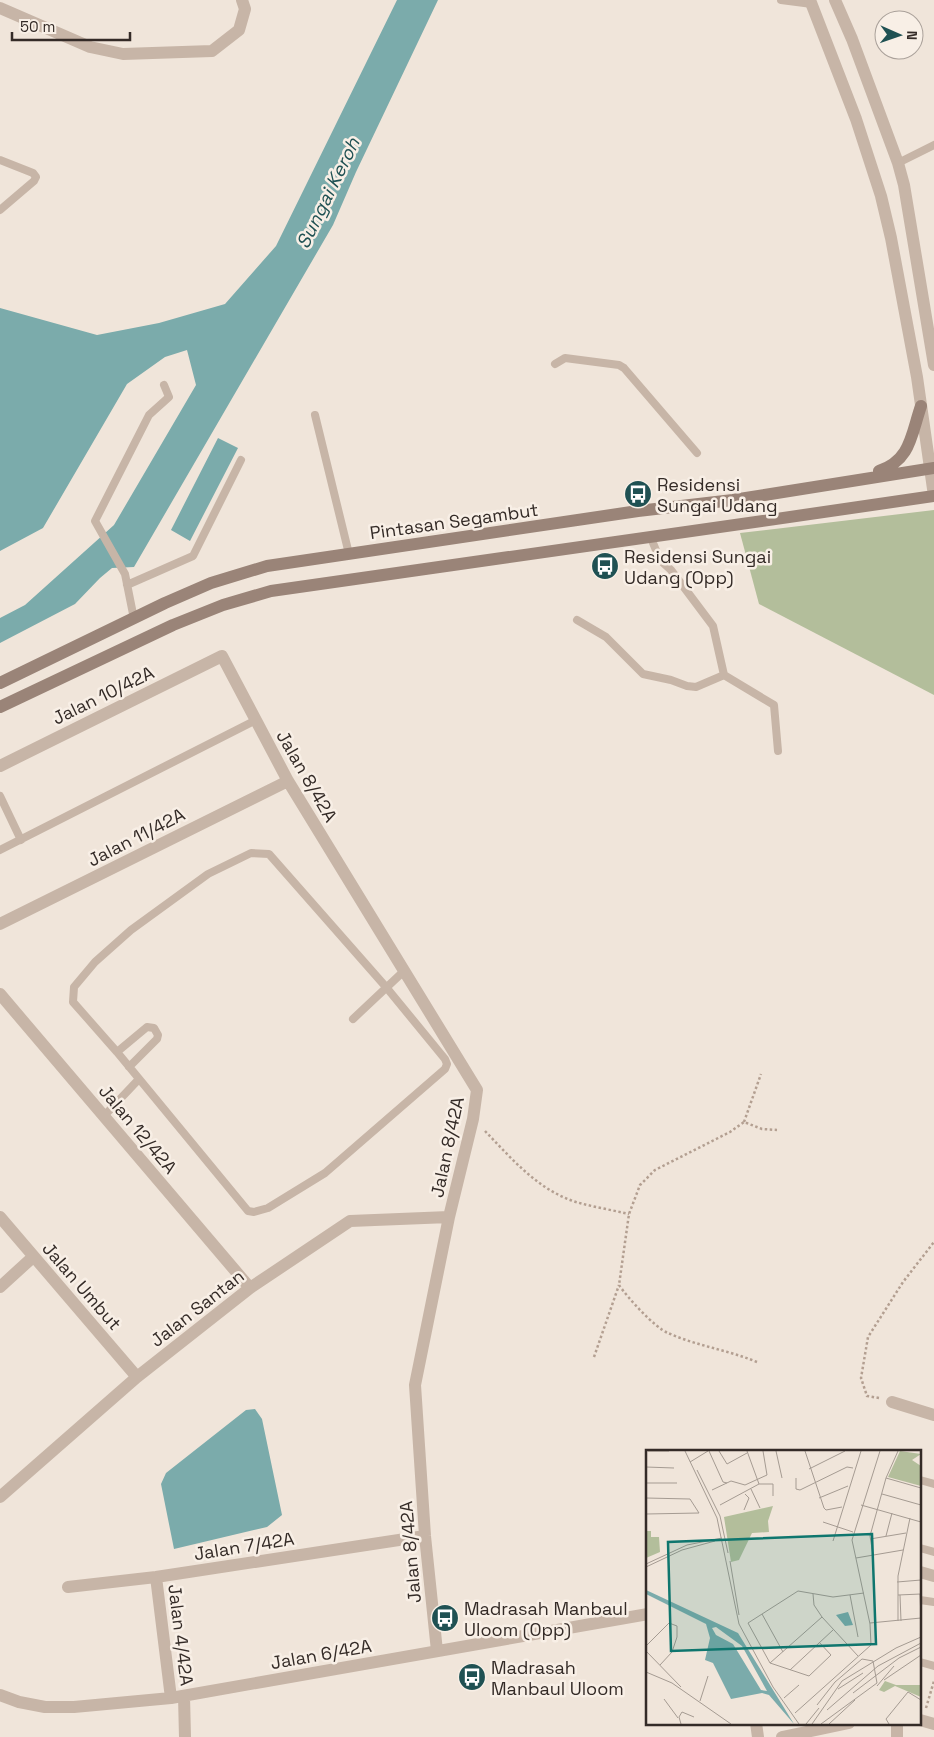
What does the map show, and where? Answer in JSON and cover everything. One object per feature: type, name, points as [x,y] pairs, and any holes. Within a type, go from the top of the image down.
[{"type":"main road","points":[[856,480],[892,466],[905,454],[921,406]]},
{"type":"main road","name":"Pintasan Segambut","points":[[0,683],[165,603],[211,583],[267,566],[724,501],[932,468]]},
{"type":"main road","points":[[0,707],[173,625],[222,605],[271,592],[934,496]]},
{"type":"street","points":[[0,8],[90,47],[123,54],[212,51],[239,30],[245,9],[242,0]]},
{"type":"street","points":[[835,0],[852,39],[898,163],[904,185],[934,364]]},
{"type":"street","points":[[811,2],[856,119],[881,196],[891,238],[917,377],[932,468],[934,496]]},
{"type":"street","name":"Jalan 8/42A","points":[[222,656],[288,781],[477,1090],[473,1119],[449,1217],[415,1385],[425,1536],[437,1651]]},
{"type":"street","name":"Jalan 10/42A","points":[[0,766],[222,656]]},
{"type":"street","name":"Jalan 11/42A","points":[[0,924],[288,781]]},
{"type":"street","name":"Jalan 12/42A","points":[[0,994],[250,1288]]},
{"type":"street","name":"Jalan Umbut","points":[[0,1217],[137,1377]]},
{"type":"street","name":"Jalan Santan","points":[[0,1497],[137,1377],[250,1288],[350,1221],[449,1217]]},
{"type":"street","points":[[0,1287],[33,1257]]},
{"type":"street","points":[[892,1402],[934,1415]]},
{"type":"street","name":"Jalan 7/42A","points":[[68,1587],[156,1577],[425,1536]]},
{"type":"street","name":"Jalan 4/42A","points":[[156,1577],[171,1698]]},
{"type":"street","name":"Jalan 6/42A","points":[[0,1695],[19,1702],[45,1707],[74,1707],[171,1698],[646,1614]]},
{"type":"street","name":"Jalan 4/42A","points":[[184,1696],[185,1737]]},
{"type":"street","points":[[756,1724],[758,1737]]},
{"type":"street","points":[[782,1737],[824,1733],[846,1724]]},
{"type":"street","points":[[897,1724],[897,1737]]},
{"type":"lane","points":[[782,0],[811,2]]},
{"type":"lane","points":[[898,163],[934,145]]},
{"type":"lane","points":[[0,160],[34,173],[36,176],[34,181],[0,210]]},
{"type":"lane","points":[[0,199],[10,203]]},
{"type":"lane","points":[[555,364],[565,358],[619,365],[624,368],[697,453]]},
{"type":"lane","points":[[134,619],[125,574],[95,521],[149,415],[169,396],[164,385]]},
{"type":"lane","points":[[315,415],[349,554]]},
{"type":"lane","points":[[128,585],[193,556],[241,460]]},
{"type":"lane","points":[[651,538],[660,560],[671,570],[713,626],[724,675],[774,705],[778,751]]},
{"type":"lane","points":[[577,620],[606,637],[643,674],[696,687],[724,675]]},
{"type":"lane","points":[[0,850],[256,720]]},
{"type":"lane","points":[[0,796],[21,840]]},
{"type":"lane","points":[[251,853],[269,854],[386,987],[445,1059],[447,1064],[445,1069],[325,1174],[268,1208],[254,1212],[248,1211],[117,1052],[73,1002],[74,987],[95,962],[138,924],[208,874],[251,853]]},
{"type":"lane","points":[[353,1019],[404,971]]},
{"type":"lane","points":[[117,1052],[147,1027],[154,1028],[158,1035],[157,1039],[129,1067]]},
{"type":"lane","points":[[104,1116],[139,1079]]},
{"type":"path","points":[[594,1357],[619,1285],[629,1214],[640,1185],[655,1170],[730,1132],[744,1122],[761,1074]]},
{"type":"path","points":[[473,1119],[526,1173],[552,1191],[575,1202],[629,1214]]},
{"type":"path","points":[[744,1122],[762,1129],[777,1130]]},
{"type":"path","points":[[892,1402],[868,1396],[861,1378],[868,1337],[903,1282],[934,1242]]},
{"type":"path","points":[[619,1285],[626,1297],[666,1332],[757,1362]]},
{"type":"path","points":[[926,1721],[934,1681]]},
{"type":"green space","points":[[934,510],[934,695],[759,604],[740,533]]},
{"type":"water","name":"Sungai Keroh","points":[[397,0],[438,0],[356,172],[333,225],[134,567],[112,568],[75,604],[0,643],[0,618],[25,605],[114,525],[196,385],[187,350],[165,357],[127,384],[43,528],[0,551],[0,308],[97,335],[159,323],[225,304],[276,246]]},
{"type":"water","points":[[218,438],[238,448],[190,541],[171,530]]},
{"type":"water","points":[[255,1409],[262,1419],[282,1515],[267,1527],[174,1549],[161,1484],[166,1473],[246,1410]]},
{"type":"place","name":"Residensi Sungai Udang","points":[[638,494]]},
{"type":"place","name":"Residensi Sungai Udang (Opp)","points":[[605,566]]},
{"type":"place","name":"Madrasah Manbaul Uloom (Opp)","points":[[445,1618]]},
{"type":"place","name":"Madrasah Manbaul Uloom","points":[[472,1677]]}]
